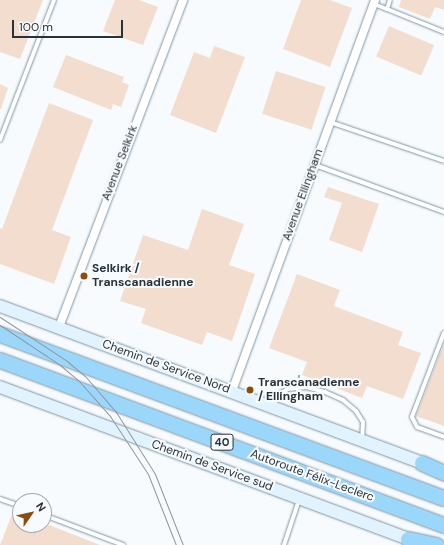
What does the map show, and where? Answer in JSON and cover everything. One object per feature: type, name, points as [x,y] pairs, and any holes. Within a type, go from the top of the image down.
[{"type":"highway","name":"Autoroute Félix-Leclerc","points":[[0,334],[444,498]]},
{"type":"highway","name":"Autoroute Félix-Leclerc","points":[[0,360],[444,525]]},
{"type":"highway","points":[[422,463],[444,472]]},
{"type":"highway","points":[[408,539],[436,545]]},
{"type":"main road","name":"Chemin de Service Nord","points":[[0,306],[232,391],[422,463]]},
{"type":"main road","name":"Chemin de Service sud","points":[[0,387],[424,545]]},
{"type":"street","name":"Avenue Selkirk","points":[[59,327],[182,0]]},
{"type":"street","name":"Avenue Ellingham","points":[[232,391],[374,2]]},
{"type":"lane","points":[[0,140],[54,0]]},
{"type":"lane","points":[[387,9],[390,0]]},
{"type":"lane","points":[[374,2],[387,9],[444,32]]},
{"type":"lane","points":[[330,122],[444,161]]},
{"type":"lane","points":[[315,164],[444,212]]},
{"type":"lane","points":[[444,333],[412,416],[418,427],[444,437]]},
{"type":"lane","points":[[272,406],[279,394],[288,389],[306,387],[325,392],[343,400],[356,411],[363,422],[362,440]]},
{"type":"lane","points":[[284,545],[299,498]]},
{"type":"lane","points":[[0,499],[12,503]]},
{"type":"lane","points":[[52,518],[123,545]]},
{"type":"path","points":[[298,384],[299,373]]},
{"type":"building","points":[[0,0],[43,0],[20,59],[0,52]]},
{"type":"building","points":[[115,0],[139,0],[158,7],[143,45],[103,31]]},
{"type":"building","points":[[301,0],[330,0],[352,8],[330,67],[283,49]]},
{"type":"building","points":[[401,0],[444,0],[444,10],[435,7],[430,19],[399,7]]},
{"type":"building","points":[[389,26],[434,45],[421,76],[376,56]]},
{"type":"building","points":[[214,46],[245,57],[216,133],[170,115],[194,52],[210,58]]},
{"type":"building","points":[[66,55],[124,77],[122,82],[129,85],[121,107],[113,104],[111,110],[53,87]]},
{"type":"building","points":[[276,71],[325,87],[312,130],[262,114]]},
{"type":"building","points":[[0,84],[8,88],[1,109],[0,109]]},
{"type":"building","points":[[49,103],[93,120],[52,230],[71,237],[54,284],[0,264],[0,228],[2,229]]},
{"type":"building","points":[[328,187],[379,204],[362,252],[329,240],[342,203],[324,197]]},
{"type":"building","points":[[202,209],[244,224],[229,265],[255,274],[232,341],[207,332],[202,345],[141,323],[146,309],[120,301],[143,235],[188,250]]},
{"type":"building","points":[[297,274],[340,290],[334,306],[403,332],[398,345],[421,353],[403,399],[367,386],[362,398],[302,375],[307,362],[269,348]]},
{"type":"building","points":[[444,343],[444,426],[416,416]]},
{"type":"building","points":[[12,515],[12,533],[52,533],[52,526],[100,545],[0,545]]},
{"type":"tram line","points":[[0,317],[67,361],[85,376],[116,412],[155,474],[183,545]]},
{"type":"tram line","points":[[0,325],[60,365],[79,381],[110,416],[148,474],[176,545]]},
{"type":"place","name":"Selkirk / Transcanadienne","points":[[84,276]]},
{"type":"place","name":"Transcanadienne / Ellingham","points":[[250,390]]}]
